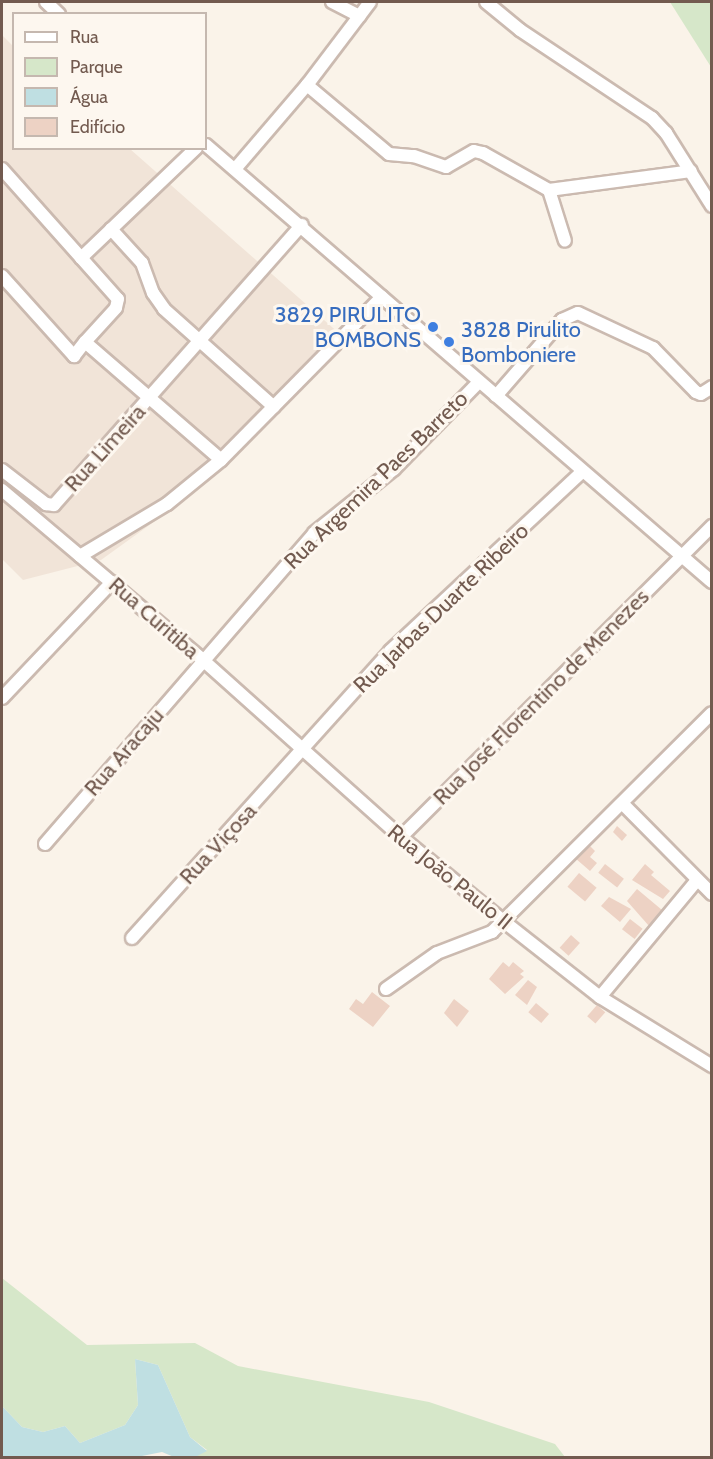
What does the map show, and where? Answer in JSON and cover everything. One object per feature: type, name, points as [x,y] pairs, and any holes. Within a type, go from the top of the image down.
[{"type":"street","points":[[332,2],[360,16]]},
{"type":"street","points":[[235,169],[307,85],[370,2]]},
{"type":"street","points":[[486,2],[520,30],[652,118],[691,171],[711,206]]},
{"type":"street","points":[[307,85],[388,154],[414,156],[446,167],[474,151],[483,153],[549,190],[691,171]]},
{"type":"street","points":[[207,146],[302,225],[582,472],[711,582]]},
{"type":"street","points":[[81,258],[194,150]]},
{"type":"street","points":[[2,169],[118,299],[116,308],[74,356],[2,276]]},
{"type":"street","points":[[549,190],[565,241]]},
{"type":"street","name":"Rua Limeira","points":[[2,470],[46,504],[54,505],[302,225]]},
{"type":"street","points":[[111,229],[142,263],[157,301],[199,342],[274,407]]},
{"type":"street","points":[[80,556],[167,504],[221,460],[382,297]]},
{"type":"street","points":[[496,396],[558,325],[578,313],[653,348],[696,392],[701,394],[711,387]]},
{"type":"street","points":[[85,342],[221,460]]},
{"type":"street","name":"Rua Argemira Paes Barreto","points":[[204,661],[314,533],[394,469],[479,382]]},
{"type":"street","name":"Rua Jarbas Duarte Ribeiro","points":[[304,750],[390,651],[582,472]]},
{"type":"street","name":"Rua Curitiba","points":[[2,490],[204,661],[304,750]]},
{"type":"street","name":"Rua José Florentino de Menezes","points":[[400,837],[711,526]]},
{"type":"street","points":[[2,698],[112,582]]},
{"type":"street","name":"Rua Aracaju","points":[[45,844],[204,661]]},
{"type":"street","points":[[386,989],[437,953],[492,932],[711,713]]},
{"type":"street","name":"Rua João Paulo II","points":[[304,750],[400,837],[600,997],[710,1062]]},
{"type":"street","name":"Rua Viçosa","points":[[132,938],[304,750]]},
{"type":"street","points":[[622,803],[711,894]]},
{"type":"street","points":[[600,997],[698,880]]},
{"type":"shaded area","points":[[2,35],[12,45],[12,150],[131,150],[341,335],[187,498],[101,560],[23,580],[2,559]]},
{"type":"green space","points":[[670,2],[711,2],[711,67]]},
{"type":"green space","points":[[2,1278],[87,1345],[195,1343],[238,1366],[429,1402],[555,1444],[565,1457],[193,1457],[207,1450],[190,1437],[158,1365],[135,1359],[138,1405],[125,1425],[80,1443],[65,1426],[43,1432],[22,1427],[2,1406]]},
{"type":"water","points":[[135,1359],[158,1365],[190,1437],[207,1451],[193,1458],[174,1457],[162,1452],[132,1458],[2,1457],[2,1406],[22,1427],[43,1432],[65,1426],[80,1443],[125,1425],[138,1405]]},
{"type":"building","points":[[617,826],[627,835],[622,841],[613,832]]},
{"type":"building","points":[[588,844],[595,851],[590,857],[597,863],[590,871],[575,858]]},
{"type":"building","points":[[605,864],[624,879],[617,887],[598,873]]},
{"type":"building","points":[[645,864],[654,872],[651,875],[670,891],[663,899],[632,880]]},
{"type":"building","points":[[579,873],[597,888],[585,902],[567,887]]},
{"type":"building","points":[[637,889],[662,910],[649,926],[627,901]]},
{"type":"building","points":[[609,897],[631,909],[620,922],[601,906]]},
{"type":"building","points":[[630,919],[643,929],[635,939],[622,929]]},
{"type":"building","points":[[571,935],[580,943],[569,956],[560,948]]},
{"type":"building","points":[[503,962],[509,967],[513,962],[524,971],[520,974],[524,977],[505,994],[489,979]]},
{"type":"building","points":[[528,980],[537,987],[527,1005],[515,995]]},
{"type":"building","points":[[372,992],[390,1006],[373,1027],[349,1009],[356,999],[363,1004]]},
{"type":"building","points":[[454,999],[469,1011],[457,1027],[444,1013]]},
{"type":"building","points":[[536,1003],[549,1014],[541,1023],[528,1012]]},
{"type":"building","points":[[597,1005],[605,1012],[595,1024],[587,1016]]},
{"type":"place","name":"3829 PIRULITO BOMBONS","points":[[433,327]]},
{"type":"place","name":"3828 Pirulito Bomboniere","points":[[449,342]]}]
